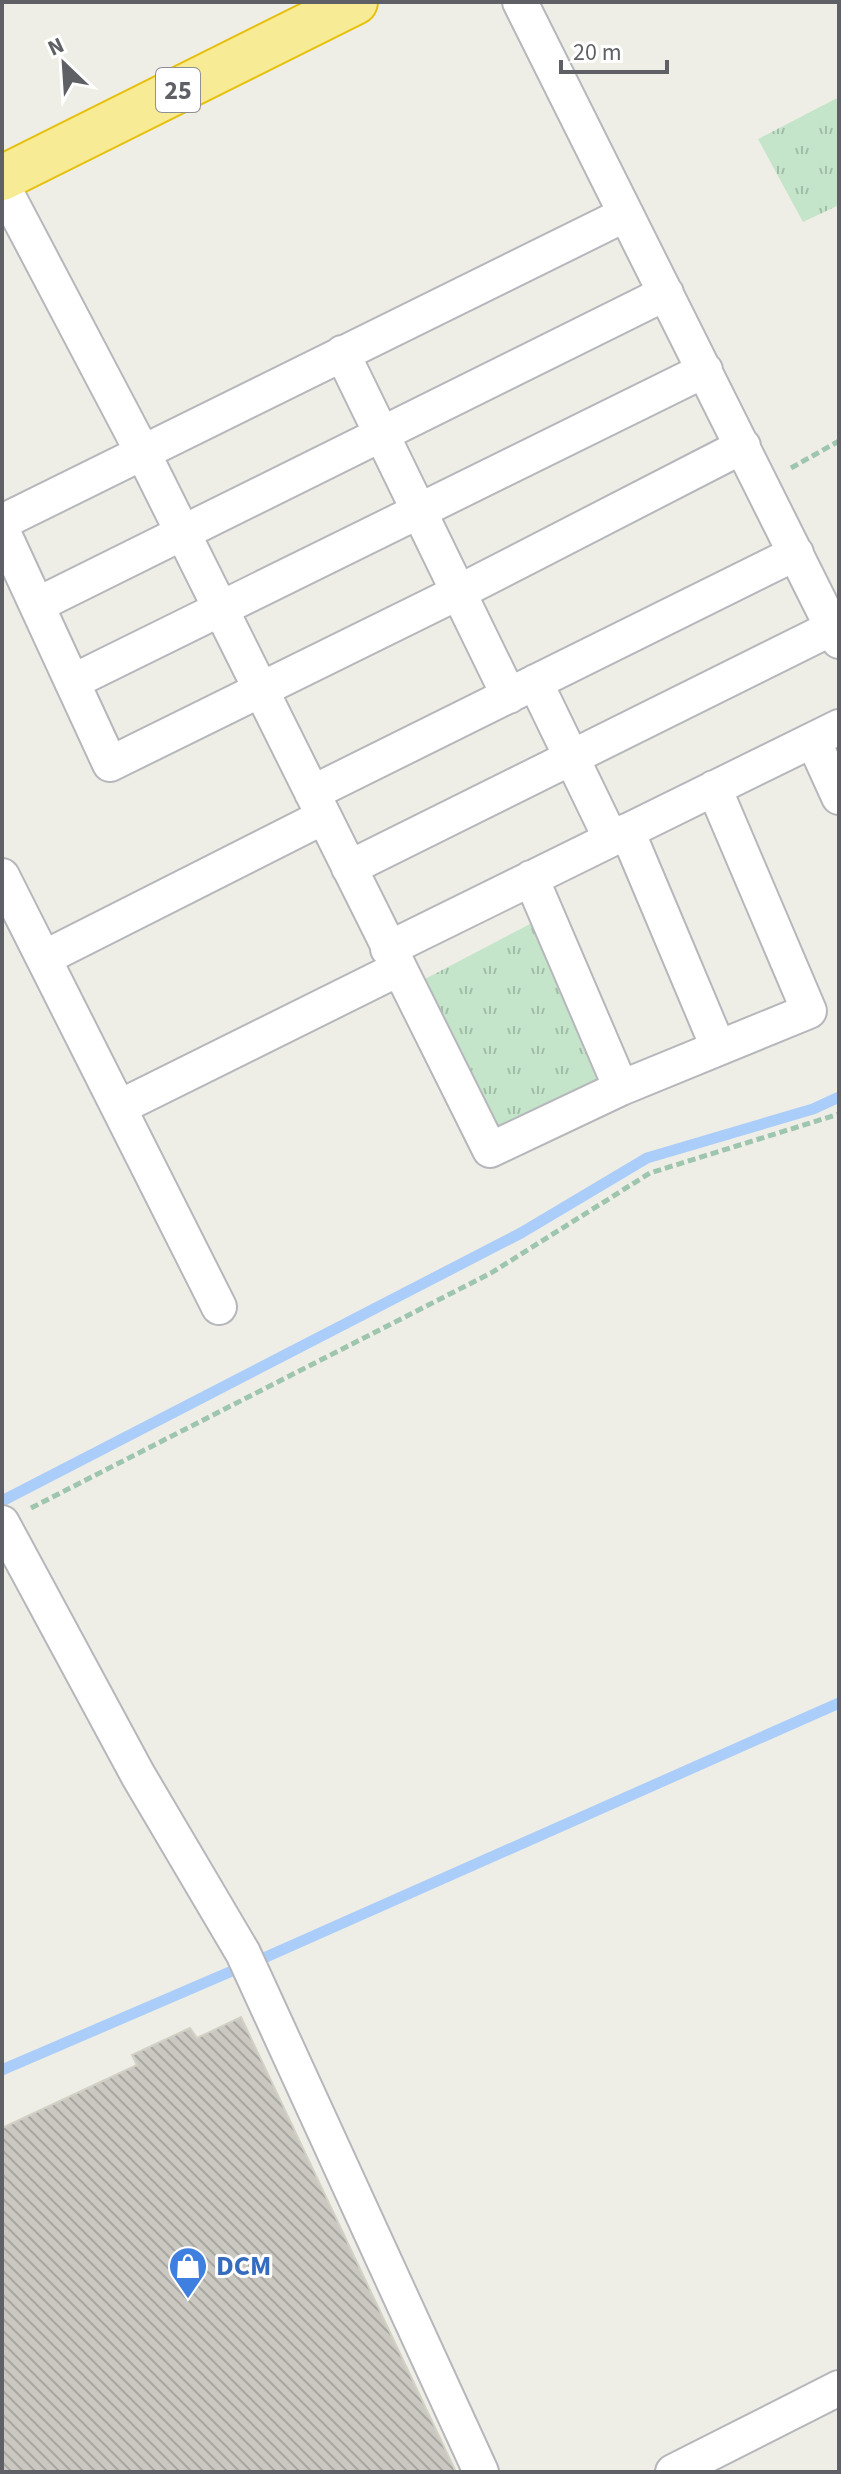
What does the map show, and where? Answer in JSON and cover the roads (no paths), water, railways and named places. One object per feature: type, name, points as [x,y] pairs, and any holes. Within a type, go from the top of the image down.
[{"type":"highway","name":"25","points":[[2,178],[355,2]]},
{"type":"street","points":[[349,868],[571,757],[836,634],[520,2]]},
{"type":"street","points":[[2,185],[13,230],[144,455],[490,1150],[621,1088],[809,1011],[714,788]]},
{"type":"street","points":[[2,522],[144,455],[342,353],[626,214]]},
{"type":"street","points":[[37,605],[666,293]]},
{"type":"street","points":[[342,353],[459,592],[571,757],[619,835],[718,1047]]},
{"type":"street","points":[[72,682],[705,370]]},
{"type":"street","points":[[2,530],[110,764],[459,592],[743,446]]},
{"type":"street","points":[[46,957],[522,689],[796,553]]},
{"type":"street","points":[[120,1107],[393,959],[531,878],[826,734],[839,797]]},
{"type":"street","points":[[2,876],[46,957],[219,1307]]},
{"type":"street","points":[[531,878],[621,1088]]},
{"type":"street","points":[[9,1519],[138,1775],[243,1953],[481,2472]]},
{"type":"street","points":[[673,2472],[839,2388]]},
{"type":"waterway","points":[[2,1501],[521,1233],[647,1158],[813,1109],[839,1097]]},
{"type":"waterway","points":[[257,1961],[839,1703]]},
{"type":"waterway","points":[[2,2070],[239,1968]]},
{"type":"place","name":"DCM","points":[[188,2300]]}]
